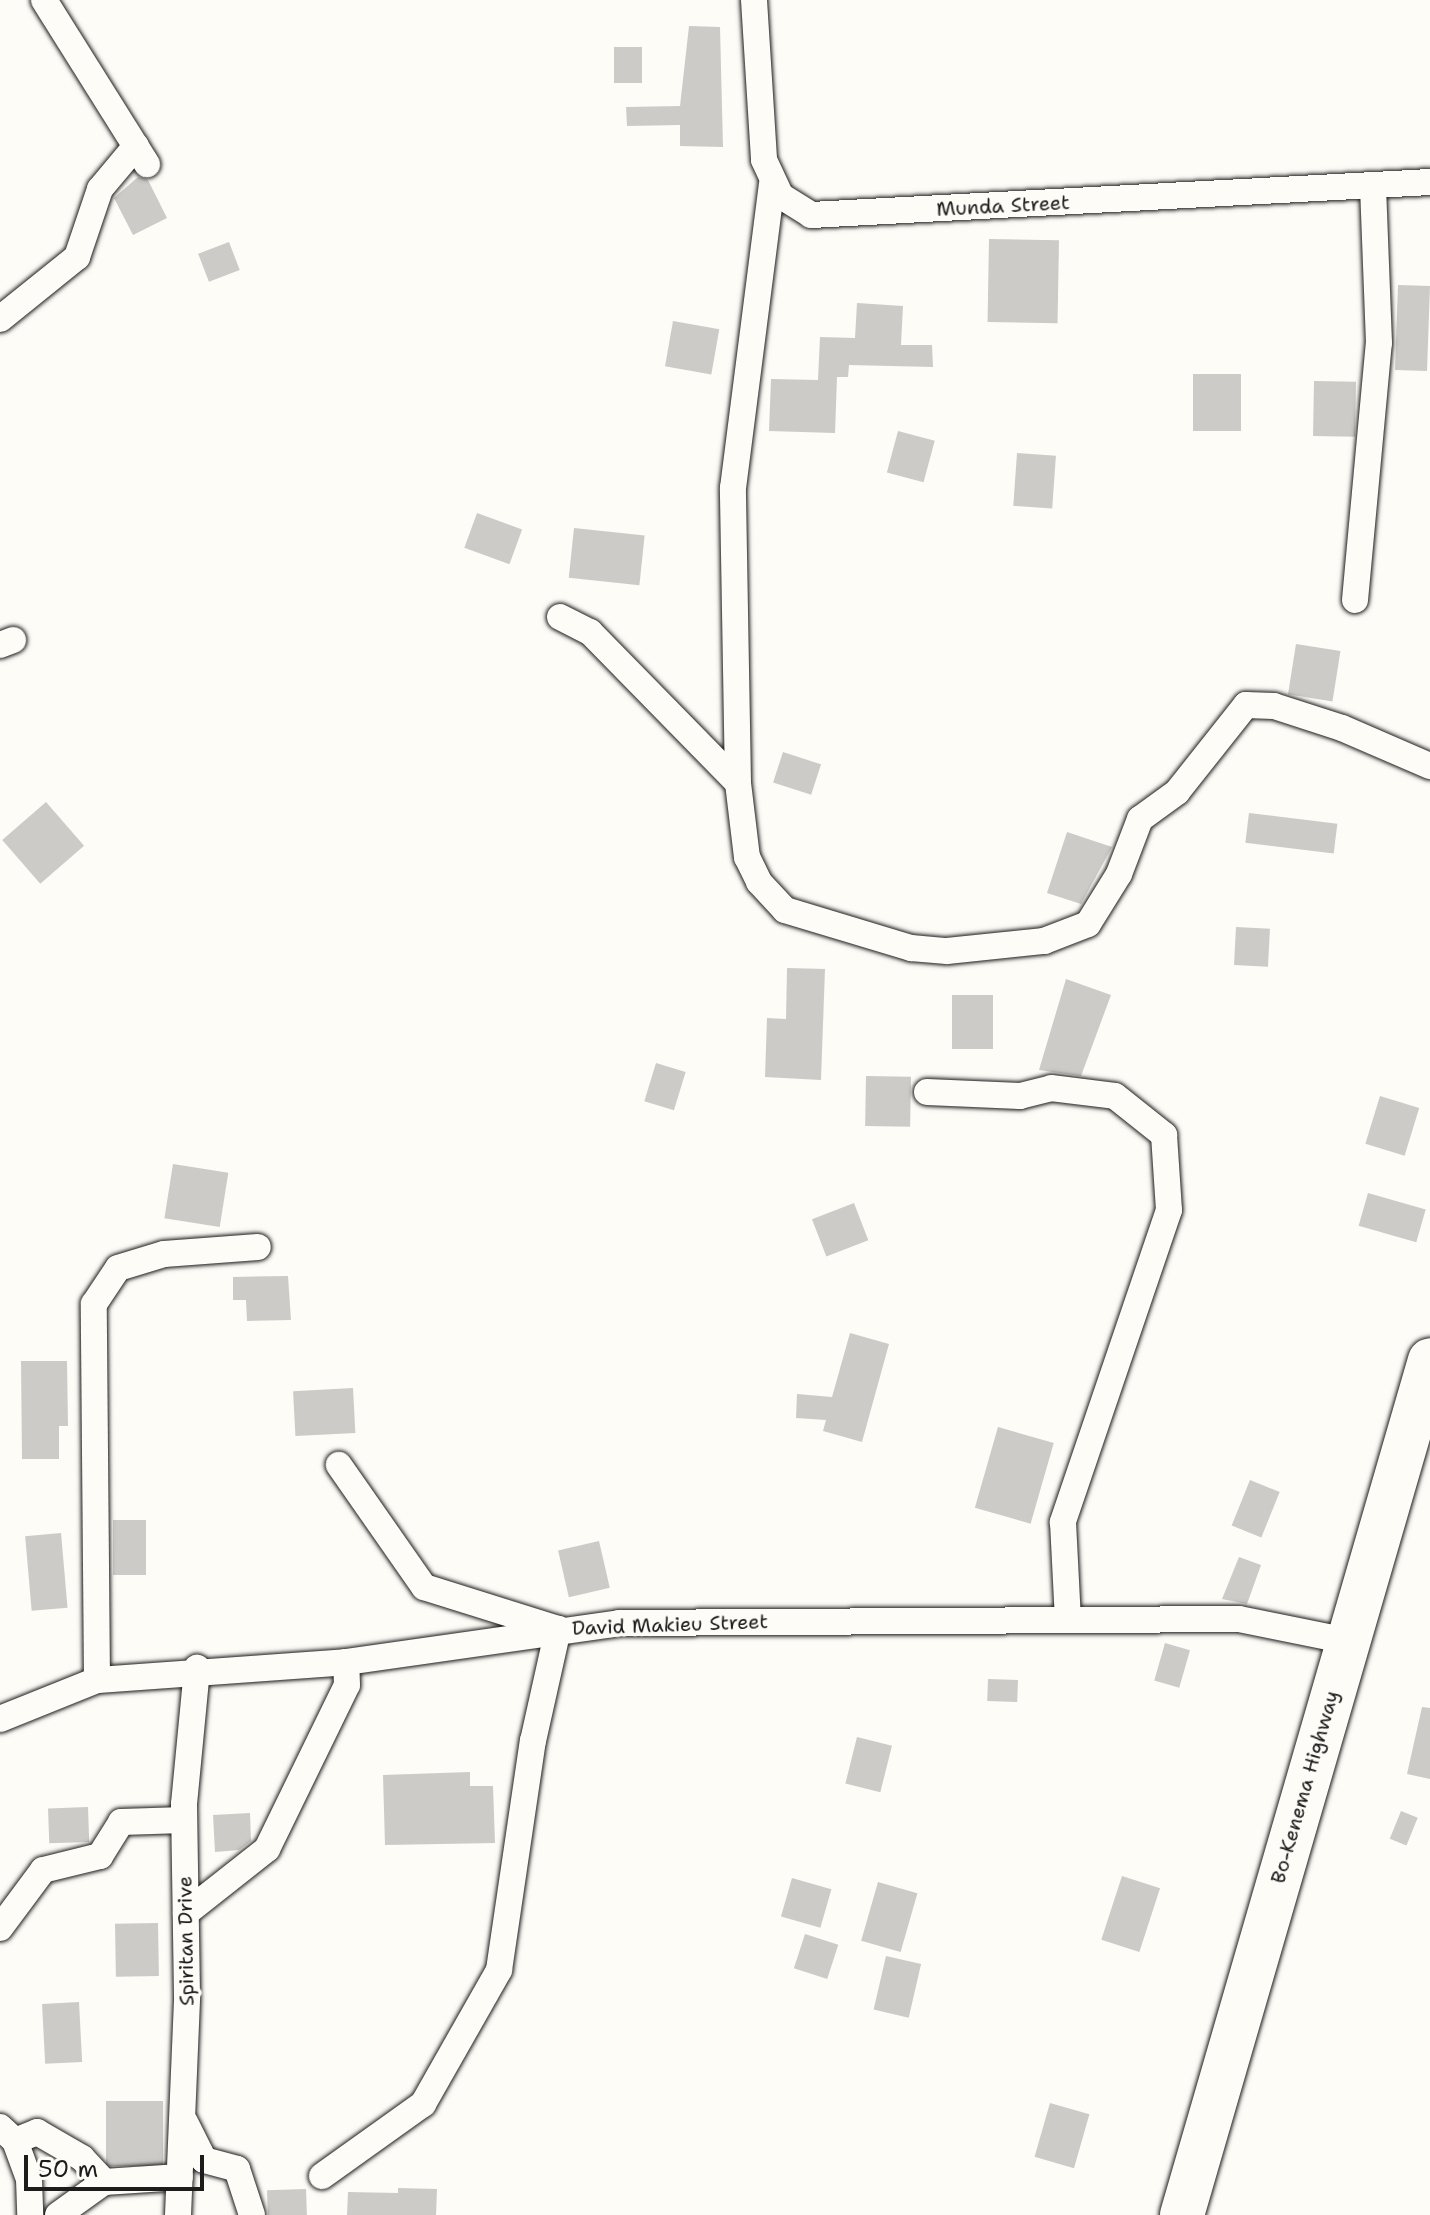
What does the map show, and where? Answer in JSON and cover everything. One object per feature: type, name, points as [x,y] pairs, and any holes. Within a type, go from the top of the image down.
[{"type":"highway","name":"Bo-Kenema Highway","points":[[1182,2215],[1430,1360]]},
{"type":"street","points":[[0,319],[77,257],[100,189],[142,155],[44,0]]},
{"type":"street","points":[[754,0],[764,160],[772,184],[733,488],[738,783],[747,857],[759,882],[785,910],[911,948],[947,951],[1044,941],[1088,924],[1119,874],[1140,819],[1177,792],[1246,705],[1274,706],[1342,728],[1430,766]]},
{"type":"street","name":"Munda Street","points":[[772,184],[797,209],[845,215],[1430,182]]},
{"type":"street","points":[[1355,600],[1379,343],[1373,185]]},
{"type":"street","points":[[560,617],[590,632],[738,783]]},
{"type":"street","points":[[927,1092],[1020,1096],[1051,1088],[1115,1096],[1164,1135],[1169,1210],[1063,1522],[1068,1620]]},
{"type":"street","points":[[97,1680],[94,1304],[118,1268],[164,1254],[258,1247]]},
{"type":"street","points":[[322,2176],[423,2104],[499,1970],[533,1741],[558,1629],[424,1587],[339,1465]]},
{"type":"street","name":"David Makieu Street","points":[[0,1719],[97,1680],[197,1668],[346,1662],[558,1629],[1239,1619],[1348,1641]]},
{"type":"street","points":[[186,1913],[267,1849],[347,1685],[346,1662]]},
{"type":"street","name":"Spiritan Drive","points":[[178,2215],[184,2119],[184,1820],[197,1668]]},
{"type":"street","points":[[0,1928],[43,1870],[100,1856],[121,1822],[184,1820]]},
{"type":"street","points":[[184,2119],[204,2160],[237,2169],[252,2215]]},
{"type":"street","points":[[30,2215],[29,2179],[11,2131],[37,2132],[82,2158],[104,2182]]},
{"type":"street","points":[[58,2215],[104,2182],[180,2177]]},
{"type":"building","points":[[689,26],[720,27],[723,147],[680,146],[680,125],[627,126],[626,107],[680,106]]},
{"type":"building","points":[[614,47],[642,47],[642,83],[614,83]]},
{"type":"building","points":[[138,177],[148,180],[167,218],[133,235],[114,198]]},
{"type":"building","points":[[989,239],[1059,240],[1058,323],[988,322]]},
{"type":"building","points":[[229,242],[240,270],[209,282],[198,254]]},
{"type":"building","points":[[1398,285],[1430,286],[1427,371],[1395,370]]},
{"type":"building","points":[[857,303],[903,306],[901,345],[932,345],[933,367],[849,365],[848,377],[837,377],[835,433],[769,431],[771,379],[818,380],[820,337],[855,338]]},
{"type":"building","points":[[673,321],[719,329],[711,374],[665,366]]},
{"type":"building","points":[[1193,374],[1241,374],[1241,431],[1193,431]]},
{"type":"building","points":[[1314,381],[1356,382],[1355,437],[1313,436]]},
{"type":"building","points":[[898,431],[935,441],[924,482],[887,473]]},
{"type":"building","points":[[1017,453],[1056,456],[1052,509],[1013,506]]},
{"type":"building","points":[[477,513],[522,529],[509,564],[464,548]]},
{"type":"building","points":[[574,528],[645,535],[639,585],[569,578]]},
{"type":"building","points":[[1296,644],[1340,651],[1332,701],[1288,694]]},
{"type":"building","points":[[783,752],[821,764],[811,795],[773,782]]},
{"type":"building","points":[[46,802],[84,846],[40,884],[2,840]]},
{"type":"building","points":[[1249,813],[1337,824],[1334,854],[1245,843]]},
{"type":"building","points":[[1067,832],[1112,847],[1081,904],[1047,893]]},
{"type":"building","points":[[1236,927],[1270,929],[1268,967],[1234,965]]},
{"type":"building","points":[[787,968],[825,969],[821,1080],[765,1077],[767,1018],[786,1019]]},
{"type":"building","points":[[1066,979],[1111,995],[1081,1076],[1039,1070]]},
{"type":"building","points":[[952,995],[993,995],[993,1049],[952,1049]]},
{"type":"building","points":[[656,1063],[686,1072],[674,1110],[644,1101]]},
{"type":"building","points":[[866,1076],[911,1077],[910,1127],[865,1126]]},
{"type":"building","points":[[1380,1096],[1419,1108],[1405,1156],[1365,1144]]},
{"type":"building","points":[[173,1164],[228,1173],[220,1227],[164,1218]]},
{"type":"building","points":[[1368,1193],[1426,1210],[1416,1242],[1359,1226]]},
{"type":"building","points":[[854,1203],[868,1240],[826,1256],[812,1219]]},
{"type":"building","points":[[288,1276],[291,1320],[247,1321],[246,1300],[233,1300],[233,1277]]},
{"type":"building","points":[[850,1333],[889,1344],[862,1442],[823,1431],[826,1420],[796,1418],[797,1394],[832,1397]]},
{"type":"building","points":[[21,1361],[67,1361],[68,1426],[59,1426],[59,1459],[22,1459]]},
{"type":"building","points":[[353,1388],[355,1433],[295,1436],[293,1391]]},
{"type":"building","points":[[998,1427],[1054,1443],[1031,1524],[975,1508]]},
{"type":"building","points":[[1250,1480],[1280,1492],[1261,1537],[1232,1525]]},
{"type":"building","points":[[113,1520],[146,1520],[146,1575],[113,1575]]},
{"type":"building","points":[[61,1533],[68,1608],[32,1611],[25,1536]]},
{"type":"building","points":[[599,1541],[610,1588],[569,1597],[558,1550]]},
{"type":"building","points":[[1239,1557],[1261,1565],[1247,1604],[1222,1599]]},
{"type":"building","points":[[1165,1643],[1190,1650],[1179,1688],[1154,1680]]},
{"type":"building","points":[[988,1679],[1018,1680],[1017,1702],[987,1701]]},
{"type":"building","points":[[1422,1707],[1430,1708],[1430,1779],[1407,1774]]},
{"type":"building","points":[[857,1737],[892,1746],[880,1792],[845,1784]]},
{"type":"building","points":[[470,1772],[470,1786],[493,1786],[495,1843],[385,1845],[383,1775]]},
{"type":"building","points":[[88,1807],[89,1842],[49,1843],[48,1808]]},
{"type":"building","points":[[1401,1811],[1418,1818],[1406,1846],[1390,1839]]},
{"type":"building","points":[[250,1813],[251,1841],[239,1850],[215,1852],[213,1815]]},
{"type":"building","points":[[1122,1876],[1160,1888],[1139,1952],[1101,1940]]},
{"type":"building","points":[[792,1878],[831,1889],[820,1928],[781,1916]]},
{"type":"building","points":[[878,1882],[917,1893],[901,1952],[861,1941]]},
{"type":"building","points":[[158,1923],[159,1976],[116,1977],[115,1924]]},
{"type":"building","points":[[805,1934],[838,1945],[827,1979],[794,1968]]},
{"type":"building","points":[[886,1956],[921,1964],[909,2018],[874,2010]]},
{"type":"building","points":[[79,2002],[82,2062],[45,2064],[42,2004]]},
{"type":"building","points":[[106,2101],[163,2101],[163,2166],[106,2166]]},
{"type":"building","points":[[1050,2103],[1089,2114],[1074,2168],[1035,2157]]},
{"type":"building","points":[[398,2188],[437,2189],[436,2215],[347,2215],[348,2192],[398,2193]]},
{"type":"building","points":[[306,2189],[307,2215],[268,2215],[267,2190]]}]
